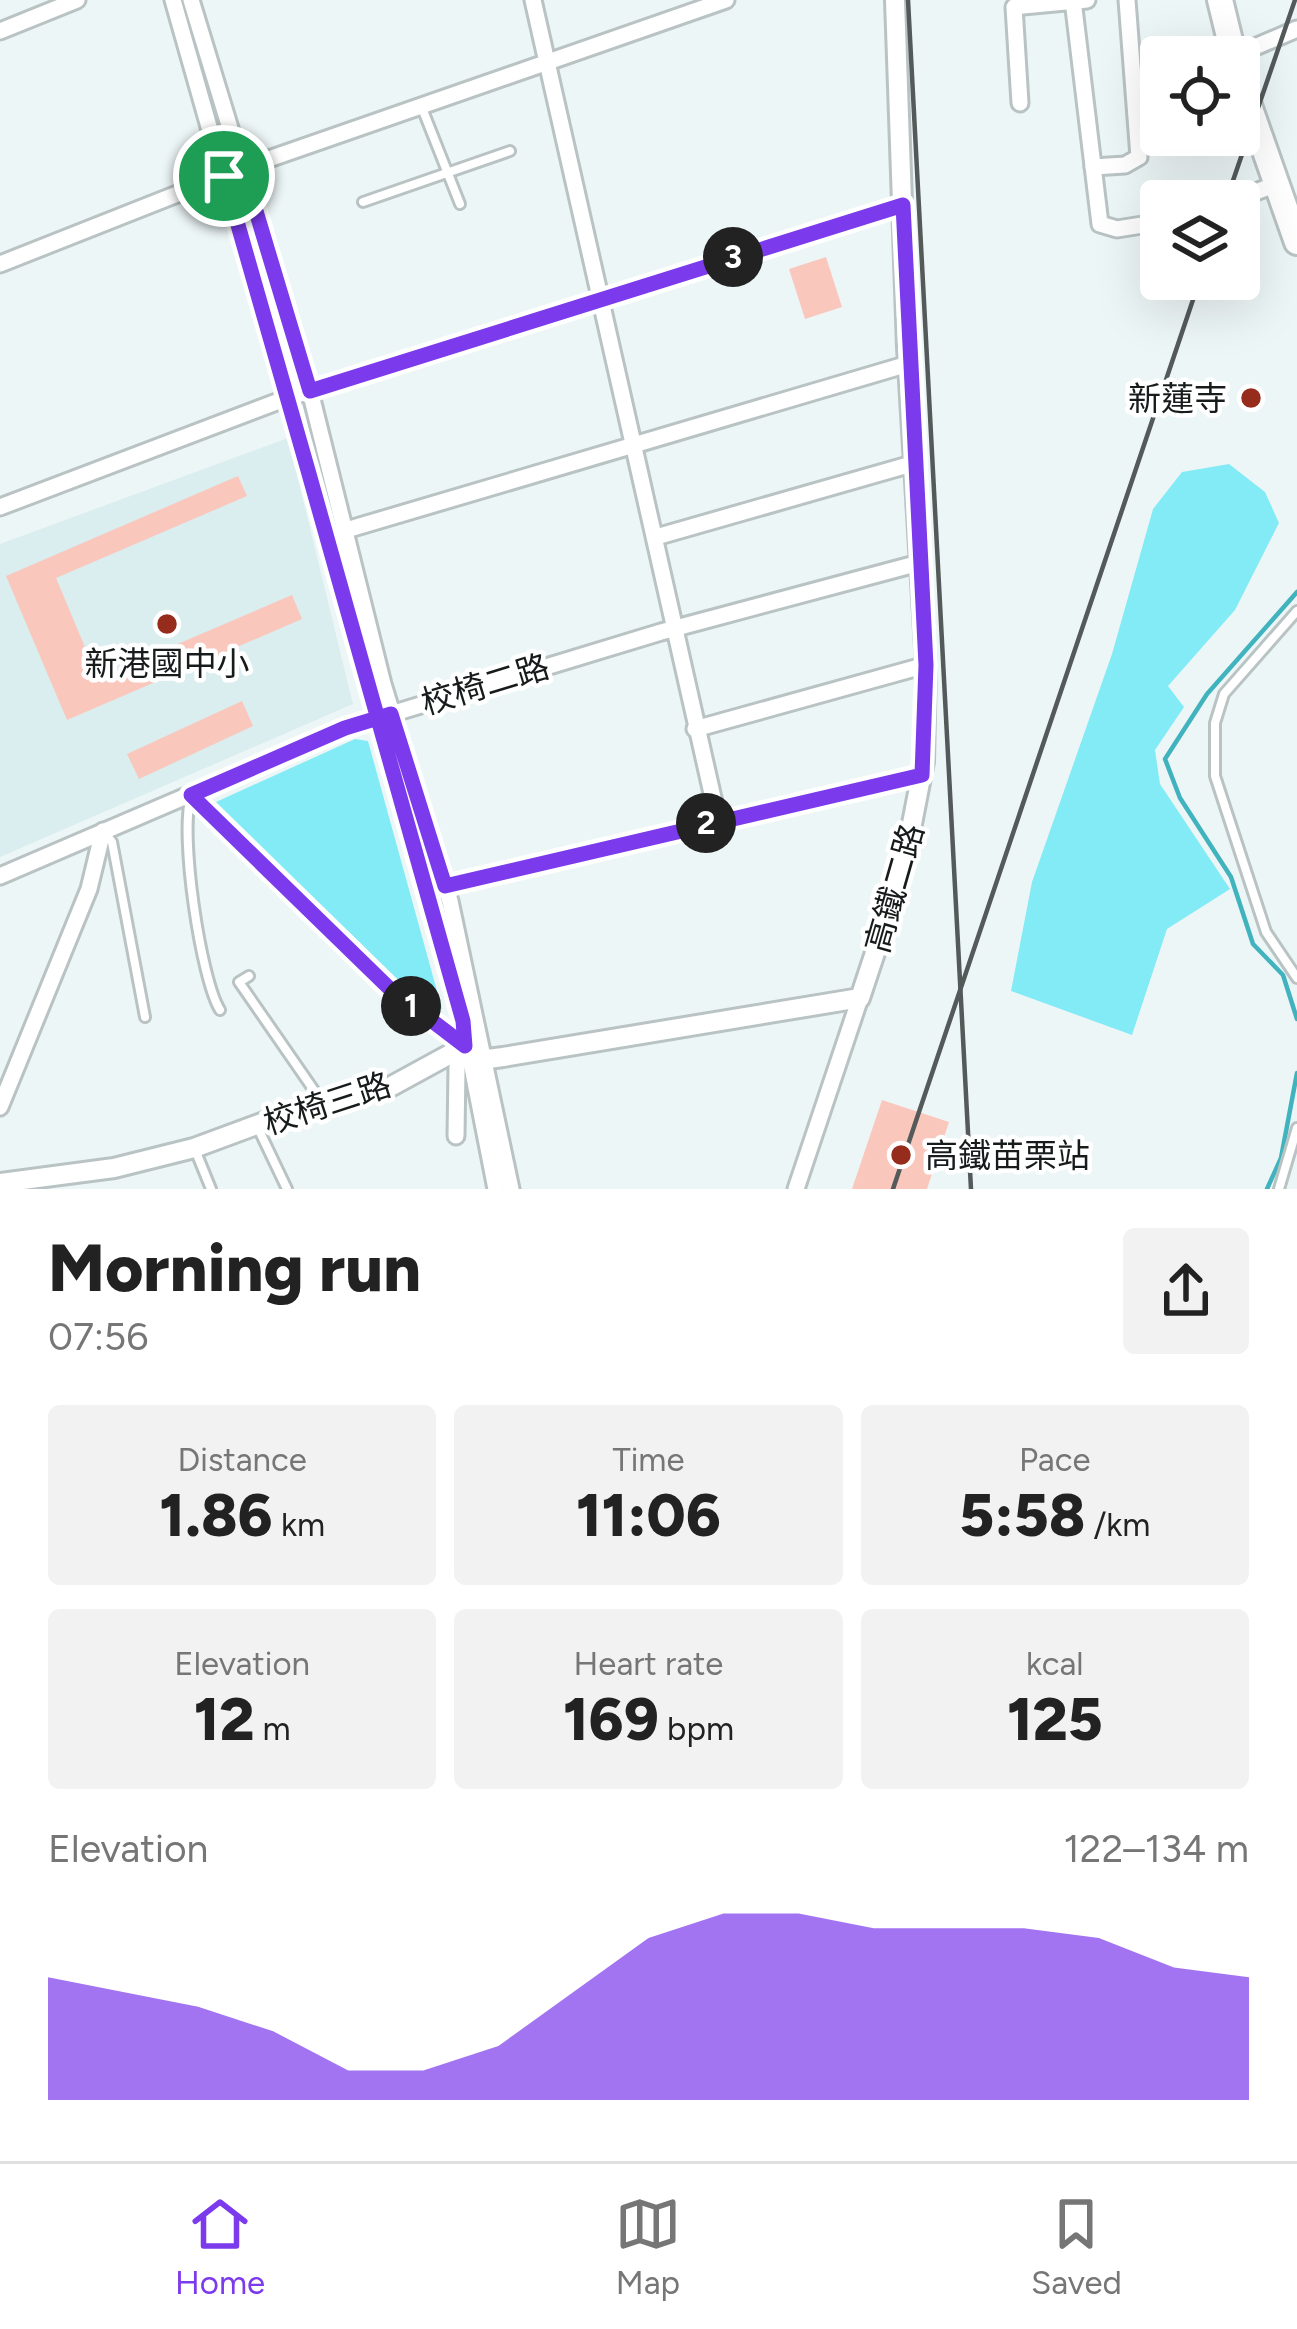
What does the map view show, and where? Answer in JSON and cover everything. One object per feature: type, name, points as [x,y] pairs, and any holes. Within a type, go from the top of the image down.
[{"type":"main road","points":[[1220,0],[1229,36]]},
{"type":"main road","points":[[1260,138],[1297,242]]},
{"type":"street","points":[[0,31],[77,0]]},
{"type":"street","points":[[173,0],[287,398],[335,534],[465,1046],[476,1072],[496,1189]]},
{"type":"street","points":[[190,0],[310,391],[335,534]]},
{"type":"street","points":[[532,0],[603,296],[718,820]]},
{"type":"street","points":[[0,264],[243,168],[726,0]]},
{"type":"street","name":"高鐵二路","points":[[796,1189],[904,865],[922,775],[926,665],[908,364],[895,0]]},
{"type":"street","points":[[1094,166],[1125,165],[1138,158],[1127,0]]},
{"type":"street","points":[[1020,104],[1014,8],[1078,1],[1100,224],[1117,229],[1140,225]]},
{"type":"street","points":[[1260,45],[1297,29]]},
{"type":"street","points":[[1260,190],[1276,184]]},
{"type":"street","points":[[0,507],[287,398],[903,205]]},
{"type":"street","points":[[335,534],[908,364]]},
{"type":"street","points":[[656,537],[915,463]]},
{"type":"street","name":"校椅二路","points":[[0,876],[345,728],[673,628],[919,562]]},
{"type":"street","points":[[695,729],[926,665]]},
{"type":"street","points":[[384,717],[445,886],[488,1059],[512,1189]]},
{"type":"street","points":[[425,890],[922,775]]},
{"type":"street","points":[[191,795],[389,988],[488,1059],[860,998]]},
{"type":"street","points":[[0,1107],[89,889],[103,831]]},
{"type":"street","points":[[456,1136],[457,1067],[465,1046]]},
{"type":"street","name":"校椅三路","points":[[0,1183],[114,1168],[194,1148],[323,1103],[388,1088],[465,1046]]},
{"type":"lane","points":[[422,108],[460,205]]},
{"type":"lane","points":[[363,202],[510,151]]},
{"type":"lane","points":[[1297,611],[1224,694],[1215,723],[1215,758],[1228,830],[1266,932],[1297,978]]},
{"type":"lane","points":[[191,795],[186,812],[190,882],[209,964],[206,987],[220,1010]]},
{"type":"lane","points":[[103,831],[112,842],[145,1017]]},
{"type":"lane","points":[[249,976],[239,982],[323,1103]]},
{"type":"lane","points":[[256,1125],[287,1189]]},
{"type":"lane","points":[[1279,1189],[1297,1128]]},
{"type":"lane","points":[[194,1148],[211,1189]]},
{"type":"shaded area","name":"新港國中小","points":[[288,438],[353,704],[0,857],[0,544]]},
{"type":"shaded area","points":[[1229,464],[1265,492],[1279,523],[1235,610],[1168,686],[1184,707],[1155,750],[1160,784],[1230,889],[1167,929],[1132,1035],[1011,991],[1032,882],[1112,654],[1153,509],[1182,472]]},
{"type":"shaded area","points":[[355,739],[368,741],[442,1009],[430,1011],[216,802]]},
{"type":"building","points":[[826,257],[842,307],[805,319],[789,269]]},
{"type":"building","points":[[238,476],[247,496],[56,578],[98,678],[292,595],[302,619],[67,720],[6,576]]},
{"type":"building","points":[[242,701],[253,726],[139,779],[127,754]]},
{"type":"building","name":"高鐵苗栗站","points":[[882,1100],[949,1122],[927,1189],[852,1189]]},
{"type":"waterway","points":[[1297,592],[1207,694],[1165,759],[1180,798],[1231,877],[1253,944],[1283,975],[1297,1019]]},
{"type":"waterway","points":[[1267,1189],[1281,1158],[1297,1073]]},
{"type":"railway","points":[[908,0],[971,1189]]},
{"type":"railway","points":[[1233,180],[1295,0]]},
{"type":"railway","points":[[893,1189],[1193,300]]},
{"type":"place","name":"新蓮寺","points":[[1251,398]]},
{"type":"place","name":"新港國中小","points":[[167,624]]},
{"type":"place","name":"高鐵苗栗站","points":[[901,1155]]},
{"type":"route","points":[[224,176],[243,168],[310,391],[903,205],[926,665],[922,775],[445,886],[391,714],[377,720],[345,728],[191,795],[389,988],[465,1046],[463,1021],[419,873],[377,720],[369,687],[327,536],[224,176]]}]
